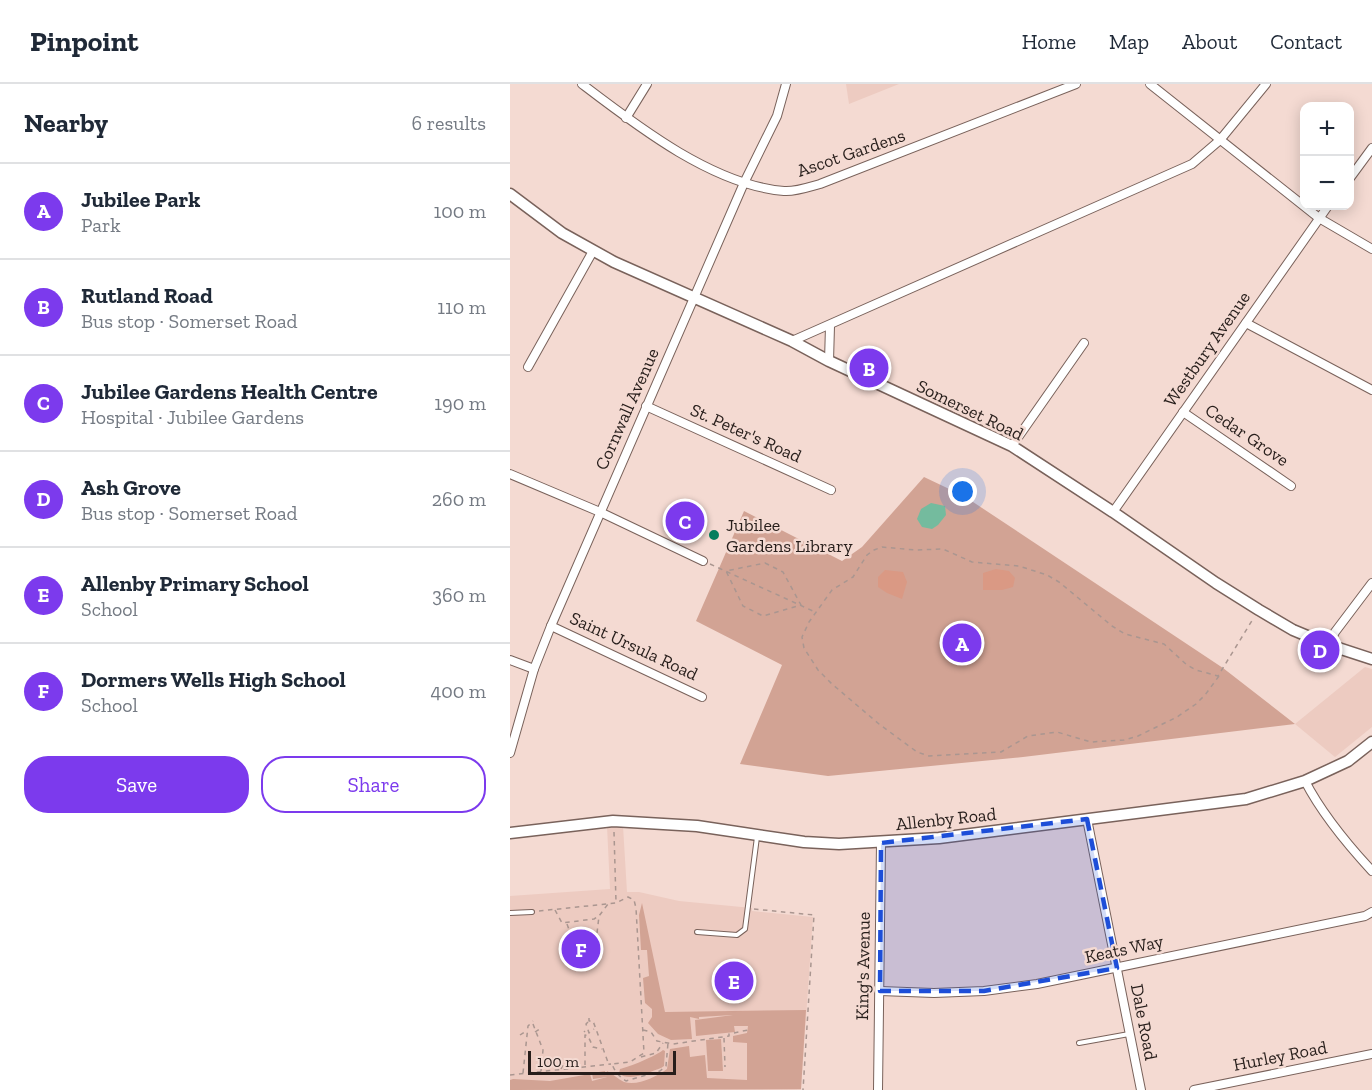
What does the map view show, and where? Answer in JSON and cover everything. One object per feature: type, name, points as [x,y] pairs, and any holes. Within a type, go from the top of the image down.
[{"type":"street","name":"Ascot Gardens","points":[[582,84],[626,118],[679,152],[744,183],[787,192],[820,184],[1076,84]]},
{"type":"street","points":[[626,118],[647,84]]},
{"type":"street","name":"Cornwall Avenue","points":[[510,753],[534,669],[551,626],[744,183],[777,116],[786,84]]},
{"type":"street","points":[[1150,84],[1319,218],[1372,249]]},
{"type":"street","points":[[792,341],[1192,164],[1220,140],[1266,84]]},
{"type":"street","points":[[1354,173],[1372,148]]},
{"type":"street","name":"Somerset Road","points":[[510,194],[544,220],[593,251],[792,341],[829,361],[1012,446],[1258,610],[1293,630],[1372,659]]},
{"type":"street","name":"Westbury Avenue","points":[[1113,512],[1325,210]]},
{"type":"street","points":[[528,367],[593,251]]},
{"type":"street","points":[[1245,324],[1372,390]]},
{"type":"street","points":[[829,361],[830,326]]},
{"type":"street","points":[[1012,446],[1084,343]]},
{"type":"street","name":"St. Peter's Road","points":[[646,406],[831,490]]},
{"type":"street","name":"Cedar Grove","points":[[1183,412],[1291,486]]},
{"type":"street","points":[[510,474],[600,512],[704,561]]},
{"type":"street","points":[[1329,645],[1335,632],[1372,583]]},
{"type":"street","name":"Saint Ursula Road","points":[[551,626],[702,697]]},
{"type":"street","points":[[510,660],[534,669]]},
{"type":"street","name":"Allenby Road","points":[[510,833],[614,822],[697,826],[804,842],[881,843],[939,838],[1246,799],[1305,782],[1348,761],[1372,742]]},
{"type":"street","points":[[1305,782],[1338,832],[1372,871]]},
{"type":"street","name":"Dale Road","points":[[1087,819],[1141,1090]]},
{"type":"street","name":"King's Avenue","points":[[878,1090],[881,843]]},
{"type":"street","name":"Keats Way","points":[[880,991],[934,993],[984,991],[1037,984],[1365,916],[1372,912]]},
{"type":"street","name":"Hurley Road","points":[[1194,1090],[1372,1054]]},
{"type":"lane","points":[[696,932],[737,935],[745,929],[757,836]]},
{"type":"lane","points":[[510,913],[532,912]]},
{"type":"lane","points":[[1079,1043],[1130,1034]]},
{"type":"path","points":[[1219,676],[1196,670],[1187,665],[1164,644],[1118,630],[1047,575],[1018,566],[972,562],[944,549],[915,550],[882,547],[874,550],[867,555],[853,577],[832,590],[802,637],[804,648],[818,670],[879,724],[917,752],[929,756],[1001,752],[1028,736],[1057,732],[1091,742],[1114,741],[1138,736],[1177,717],[1205,695],[1219,676],[1258,610]]},
{"type":"path","points":[[704,561],[816,612]]},
{"type":"path","points":[[726,571],[765,563],[783,572],[801,605]]},
{"type":"path","points":[[726,571],[743,606],[763,616],[801,605]]},
{"type":"path","points":[[614,836],[616,903]]},
{"type":"path","points":[[532,912],[616,903],[630,897],[636,908],[644,1053],[640,1057]]},
{"type":"path","points":[[555,910],[558,920],[561,923],[567,923],[594,919],[609,904]]},
{"type":"path","points":[[754,909],[814,915],[803,1090]]},
{"type":"path","points":[[597,933],[599,916]]},
{"type":"path","points":[[567,923],[572,935]]},
{"type":"path","points":[[585,1067],[585,1032],[589,1020],[593,1022],[610,1064],[626,1081],[660,1071],[666,1066],[668,1043]]},
{"type":"path","points":[[523,1073],[527,1030],[533,1022],[543,1050],[541,1072]]},
{"type":"path","points":[[535,1032],[541,1028]]},
{"type":"path","points":[[586,1028],[589,1033],[594,1029]]},
{"type":"path","points":[[639,1028],[651,1032],[657,1041],[673,1044],[724,1037],[748,1030]]},
{"type":"path","points":[[520,1035],[527,1030]]},
{"type":"path","points":[[585,1036],[588,1036],[593,1047],[602,1049]]},
{"type":"path","points":[[724,1037],[725,1067]]},
{"type":"path","points":[[510,1075],[623,1063],[656,1053],[662,1048],[664,1042]]},
{"type":"path","points":[[623,1063],[624,1059]]},
{"type":"path","points":[[561,1070],[563,1065]]},
{"type":"highlighted area","points":[[1087,819],[1117,968],[984,991],[880,991],[881,843]]},
{"type":"shaded area","points":[[846,84],[899,84],[849,104]]},
{"type":"shaded area","points":[[924,477],[964,496],[1223,668],[1295,724],[1023,757],[828,776],[740,764],[782,665],[696,621],[744,511],[842,561],[862,547]]},
{"type":"shaded area","points":[[931,503],[945,506],[946,515],[932,529],[922,527],[917,519],[921,509]]},
{"type":"shaded area","points":[[996,569],[1009,571],[1015,578],[1013,587],[1002,590],[983,590],[983,573]]},
{"type":"shaded area","points":[[885,570],[903,572],[907,582],[902,599],[878,587],[878,577]]},
{"type":"shaded area","points":[[1365,667],[1372,669],[1372,727],[1335,757],[1295,724]]},
{"type":"shaded area","points":[[607,826],[623,826],[627,892],[639,892],[679,901],[752,908],[752,911],[813,917],[801,1090],[510,1090],[510,896],[610,889]]},
{"type":"shaded area","points":[[642,903],[665,1012],[806,1010],[801,1089],[510,1090],[510,1080],[513,1079],[550,1081],[590,1074],[592,1081],[607,1077],[593,1079],[592,1073],[605,1071],[606,1076],[607,1071],[624,1082],[641,1082],[667,1069],[670,1049],[689,1046],[690,1057],[705,1055],[707,1078],[747,1080],[747,1043],[733,1042],[733,1036],[747,1033],[748,1026],[734,1026],[735,1032],[696,1036],[695,1020],[733,1015],[699,1017],[699,1019],[690,1017],[692,1039],[671,1040],[658,1034],[648,1023],[652,1017],[652,1009],[645,1003],[643,978],[649,976],[647,950],[641,950],[639,915]]},
{"type":"shaded area","points":[[721,1039],[723,1071],[708,1071],[706,1040]]},
{"type":"shaded area","points":[[665,1051],[664,1066],[661,1068],[634,1077],[623,1076],[619,1073],[620,1069]]},
{"type":"place","name":"Rutland Road","points":[[869,368]]},
{"type":"place","name":"Jubilee Gardens Health Centre","points":[[685,521]]},
{"type":"place","name":"Jubilee Gardens Library","points":[[714,535]]},
{"type":"place","name":"Jubilee Park","points":[[962,643]]},
{"type":"place","name":"Ash Grove","points":[[1320,650]]},
{"type":"place","name":"Dormers Wells High School","points":[[581,949]]},
{"type":"place","name":"Allenby Primary School","points":[[734,981]]}]
